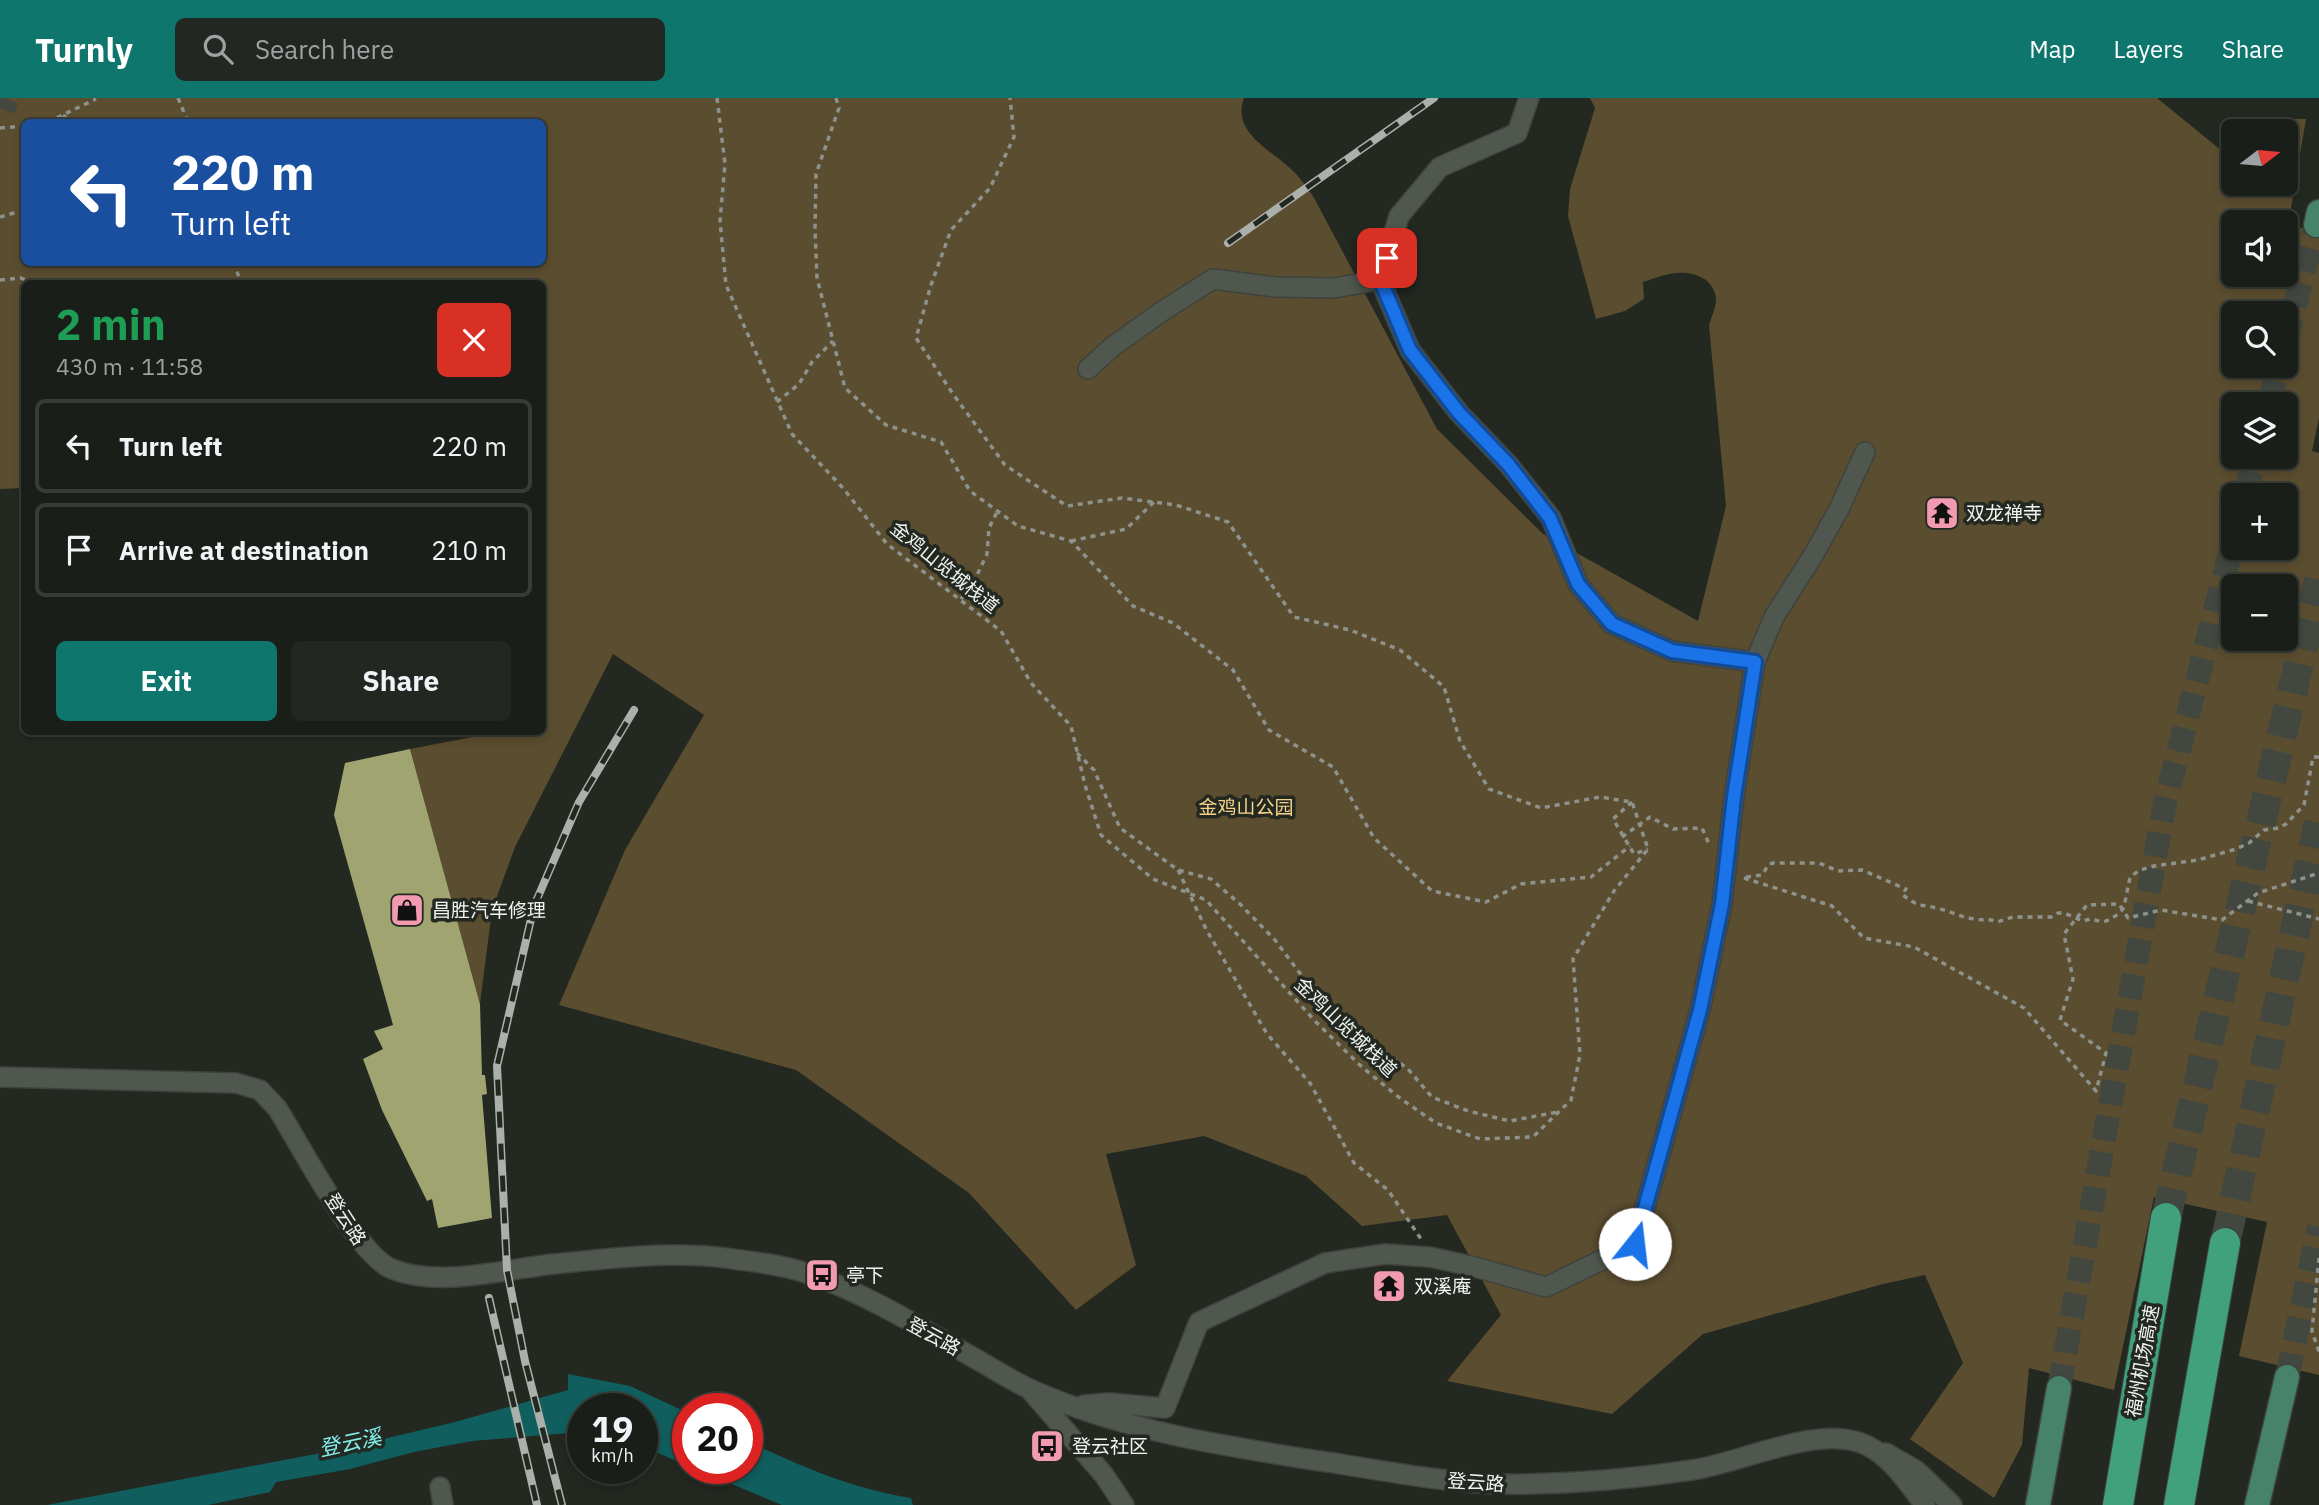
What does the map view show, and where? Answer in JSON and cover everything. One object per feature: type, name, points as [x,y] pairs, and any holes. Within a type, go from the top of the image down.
[{"type":"highway","name":"福州机场高速","points":[[2118,1505],[2166,1218]]},
{"type":"highway","points":[[2179,1505],[2225,1243]]},
{"type":"main road","points":[[2257,1505],[2287,1377]]},
{"type":"main road","points":[[2038,1505],[2059,1388]]},
{"type":"street","points":[[1529,98],[1517,133],[1440,167],[1407,206],[1399,216],[1380,279],[1410,350],[1459,413],[1508,464],[1550,518],[1578,584],[1612,624],[1672,651],[1755,662]]},
{"type":"street","points":[[1088,369],[1112,347],[1213,279],[1275,287],[1334,288],[1380,279]]},
{"type":"street","points":[[1073,1406],[1109,1404],[1165,1408],[1199,1322],[1325,1263],[1385,1254],[1430,1257],[1546,1287],[1635,1244],[1700,1010],[1722,904],[1734,797],[1755,662],[1774,617],[1839,509],[1865,452]]},
{"type":"street","name":"登云路","points":[[0,1077],[236,1083],[260,1090],[278,1108],[357,1238],[375,1259],[400,1272],[450,1276],[552,1264],[684,1255],[728,1258],[790,1269],[828,1281],[877,1303],[1029,1389],[1073,1406],[1169,1435],[1283,1455],[1488,1485],[1570,1482],[1688,1471],[1816,1439],[1843,1440],[1869,1446],[1896,1458]]},
{"type":"street","points":[[1029,1389],[1104,1475],[1124,1505]]},
{"type":"street","points":[[1869,1446],[1894,1467],[1925,1505]]},
{"type":"street","points":[[1896,1458],[1939,1505]]},
{"type":"street","points":[[1896,1458],[1917,1471],[1952,1505]]},
{"type":"path","points":[[54,119],[95,98]]},
{"type":"path","points":[[178,98],[187,119]]},
{"type":"path","name":"金鸡山览城栈道","points":[[717,98],[725,164],[720,221],[726,285],[792,434],[842,488],[887,544],[1001,631],[1031,683],[1071,726],[1085,785],[1101,835],[1153,879],[1206,900],[1315,1021],[1363,1068],[1401,1099],[1436,1123],[1480,1139],[1533,1137],[1571,1100],[1580,1055],[1573,959],[1614,891],[1648,849]]},
{"type":"path","points":[[836,98],[839,108],[816,174],[817,278],[845,388],[886,425],[941,442],[970,491],[1018,526],[1071,541],[1126,529],[1154,502]]},
{"type":"path","points":[[1010,98],[1014,137],[990,188],[951,230],[916,338],[1005,465],[1067,506],[1122,498],[1176,505],[1228,522],[1294,617],[1350,631],[1400,650],[1444,687],[1460,741],[1489,789],[1541,808],[1600,797],[1632,802]]},
{"type":"path","points":[[63,115],[68,119]]},
{"type":"path","points":[[0,128],[21,126]]},
{"type":"path","points":[[0,217],[21,211]]},
{"type":"path","points":[[0,279],[25,280]]},
{"type":"path","points":[[777,402],[799,384],[812,362],[833,341]]},
{"type":"path","points":[[961,599],[987,554],[989,528],[997,511]]},
{"type":"path","points":[[1071,541],[1133,606],[1173,623],[1233,670],[1269,730],[1333,768],[1374,838],[1432,891],[1486,902],[1521,884],[1591,877],[1630,846]]},
{"type":"path","points":[[1077,753],[1094,770],[1120,828],[1178,870],[1211,879],[1240,904],[1275,940],[1332,1016],[1407,1068],[1432,1097],[1468,1111],[1510,1121],[1558,1112]]},
{"type":"path","points":[[1744,878],[1762,875],[1769,864],[1774,863],[1824,863],[1838,871],[1862,870],[1906,889],[1902,894],[1917,905],[1937,908],[1956,916],[1997,922],[2013,917],[2051,917],[2064,913],[2076,919],[2104,922],[2122,909],[2130,877],[2140,870],[2198,860],[2236,849],[2249,843],[2264,830],[2278,828],[2291,820],[2304,805],[2309,791],[2309,768],[2313,757],[2319,757]]},
{"type":"path","points":[[1632,802],[1648,849],[1633,854],[1613,819],[1632,802]]},
{"type":"path","points":[[1622,837],[1650,817],[1672,829],[1702,828],[1715,857],[1728,859],[1738,876],[1832,906],[1864,938],[1914,947],[2024,1007],[2096,1091],[2106,1054],[2060,1020],[2073,979],[2064,934],[2087,905],[2119,904],[2128,918],[2161,910],[2222,920],[2258,893],[2319,873]]},
{"type":"path","points":[[1178,870],[1206,929],[1267,1034],[1310,1083],[1354,1163],[1388,1191],[1417,1230],[1430,1257]]},
{"type":"path","points":[[2248,901],[2319,919]]},
{"type":"path","points":[[2319,1258],[2312,1331],[2319,1352]]},
{"type":"green space","name":"金鸡山公园","points":[[0,98],[1244,98],[1241,110],[1248,130],[1295,173],[1313,196],[1437,429],[1543,534],[1698,621],[1726,506],[1709,325],[1716,296],[1706,280],[1691,273],[1666,275],[1643,282],[1644,299],[1625,311],[1596,319],[1568,216],[1570,189],[1595,108],[1590,98],[2157,98],[2221,150],[2221,196],[2293,196],[2291,210],[2221,210],[2221,287],[2298,287],[2298,228],[2319,231],[2319,418],[2312,451],[2319,453],[2319,1375],[2239,1356],[2267,1222],[2154,1197],[2114,1390],[2029,1368],[2022,1445],[1994,1498],[1910,1439],[1963,1363],[1925,1275],[1703,1334],[1612,1414],[1447,1381],[1501,1315],[1447,1215],[1362,1226],[1306,1176],[1204,1136],[1106,1154],[1136,1265],[1076,1310],[969,1193],[796,1070],[559,1005],[625,850],[704,715],[613,654],[515,847],[492,910],[480,1004],[410,749],[482,735],[546,735],[546,280],[21,280],[21,488],[0,489]]},
{"type":"green space","points":[[2298,119],[2306,119],[2298,167]]},
{"type":"water","points":[[568,1374],[630,1386],[645,1393],[567,1393],[567,1433],[472,1441],[414,1452],[350,1469],[276,1482],[270,1492],[208,1505],[47,1505],[337,1450],[455,1422],[568,1390]]},
{"type":"water","points":[[658,1399],[672,1406],[672,1459],[658,1453]]},
{"type":"water","points":[[763,1448],[827,1476],[868,1489],[911,1498],[913,1505],[782,1505],[731,1484],[763,1484]]},
{"type":"building","name":"昌胜汽车修理","points":[[410,749],[480,1004],[482,1075],[485,1075],[487,1094],[482,1095],[492,1218],[438,1228],[432,1199],[427,1201],[382,1110],[363,1059],[383,1049],[374,1031],[393,1025],[334,815],[345,763]]},
{"type":"tunnel","points":[[0,108],[4,98]]},
{"type":"tunnel","points":[[2296,301],[2316,225]]},
{"type":"tunnel","points":[[2272,392],[2276,378]]},
{"type":"tunnel","points":[[2248,483],[2252,469]]},
{"type":"tunnel","points":[[2059,1388],[2164,807],[2228,560]]},
{"type":"tunnel","points":[[2166,1218],[2319,580]]},
{"type":"tunnel","points":[[2225,1243],[2319,823]]},
{"type":"tunnel","points":[[2287,1377],[2319,1227]]},
{"type":"railway","points":[[1228,243],[1434,98]]},
{"type":"railway","points":[[562,1505],[525,1361],[507,1270],[497,1066],[534,906],[579,802],[634,710]]},
{"type":"railway","points":[[489,1298],[537,1505]]},
{"type":"place","name":"双龙禅寺","points":[[1942,513]]},
{"type":"place","name":"昌胜汽车修理","points":[[407,910]]},
{"type":"place","name":"亭下","points":[[822,1275]]},
{"type":"place","name":"双溪庵","points":[[1389,1286]]},
{"type":"place","name":"登云社区","points":[[1047,1446]]},
{"type":"route","points":[[1387,258],[1380,279],[1410,350],[1459,413],[1508,464],[1550,518],[1578,584],[1612,624],[1672,651],[1755,662],[1734,797],[1722,904],[1700,1010],[1635,1244]]},
{"type":"water label","name":"登云溪","points":[[350,1442]]}]
